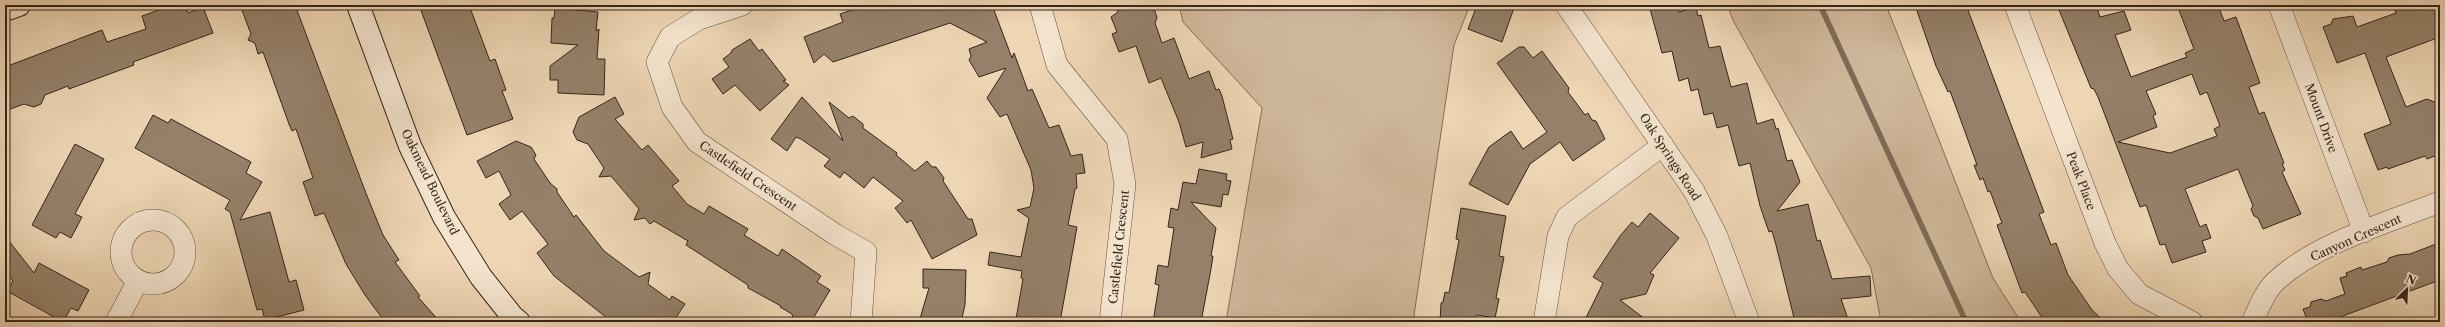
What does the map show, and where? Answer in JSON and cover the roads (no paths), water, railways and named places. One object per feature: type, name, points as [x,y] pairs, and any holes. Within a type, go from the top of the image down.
[{"type":"street","points":[[5,10],[18,5]]},
{"type":"street","name":"Oakmead Boulevard","points":[[358,5],[410,146],[444,217],[481,277],[512,316],[519,322]]},
{"type":"street","name":"Castlefield Crescent","points":[[742,5],[699,19],[670,37],[657,62],[672,107],[697,142],[836,235],[866,252],[861,322]]},
{"type":"street","name":"Castlefield Crescent","points":[[1040,5],[1058,64],[1117,139],[1125,184],[1110,322]]},
{"type":"street","name":"Oak Springs Road","points":[[1566,5],[1694,191],[1717,236],[1749,322]]},
{"type":"street","name":"Peak Place","points":[[2015,5],[2105,243],[2118,269],[2139,294],[2192,322]]},
{"type":"street","name":"Mount Drive","points":[[2282,6],[2364,232]]},
{"type":"street","points":[[1544,322],[1558,236],[1567,216],[1663,145]]},
{"type":"street","name":"Canyon Crescent","points":[[2252,322],[2274,282],[2310,257],[2364,232],[2440,202]]},
{"type":"street","points":[[116,322],[138,281]]},
{"type":"waterway","points":[[1820,5],[1966,322]]}]
